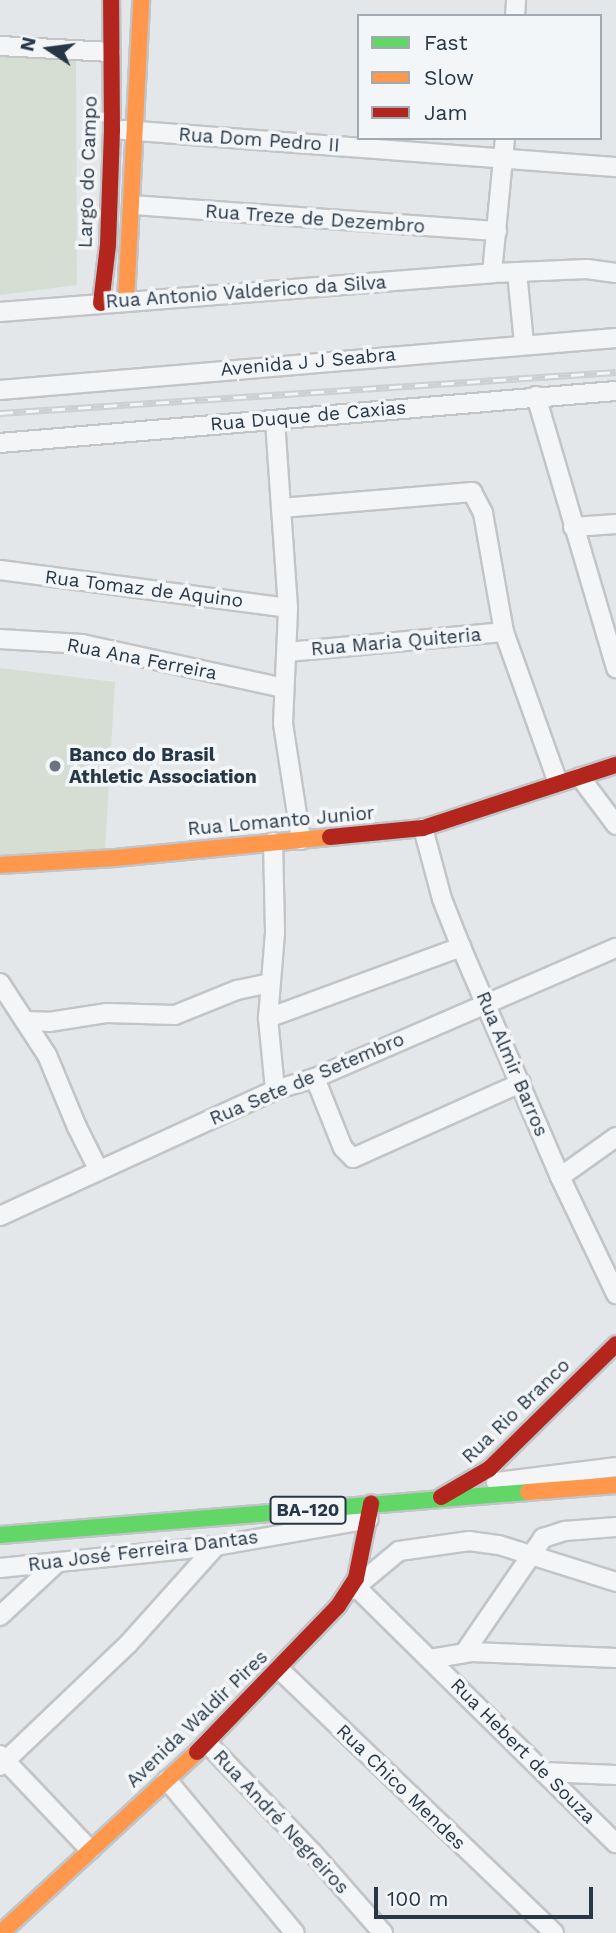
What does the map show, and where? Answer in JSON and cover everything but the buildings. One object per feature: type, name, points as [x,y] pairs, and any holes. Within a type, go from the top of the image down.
[{"type":"street","name":"Largo do Campo","points":[[101,303],[108,245],[112,130],[111,0]]},
{"type":"street","points":[[126,301],[133,205],[141,0]]},
{"type":"street","points":[[0,46],[111,52]]},
{"type":"street","name":"Rua Dom Pedro II","points":[[112,130],[616,167]]},
{"type":"street","points":[[505,140],[492,273],[587,269],[616,273]]},
{"type":"street","name":"Rua Treze de Dezembro","points":[[133,205],[497,231]]},
{"type":"street","points":[[517,272],[524,344]]},
{"type":"street","name":"Rua Antonio Valderico da Silva","points":[[0,312],[492,273]]},
{"type":"street","name":"Avenida J J Seabra","points":[[0,390],[616,338]]},
{"type":"street","name":"Rua Duque de Caxias","points":[[0,443],[616,391]]},
{"type":"street","points":[[536,396],[573,527],[610,626],[616,668]]},
{"type":"street","points":[[275,420],[288,608],[283,724],[301,840]]},
{"type":"street","points":[[281,508],[472,492],[483,513],[504,632],[558,783]]},
{"type":"street","points":[[573,527],[616,524]]},
{"type":"street","name":"Rua Tomaz de Aquino","points":[[0,570],[288,608]]},
{"type":"street","name":"Rua Maria Quiteria","points":[[288,652],[504,632]]},
{"type":"street","name":"Rua Ana Ferreira","points":[[0,639],[82,644],[283,688]]},
{"type":"street","name":"Rua Lomanto Junior","points":[[0,864],[115,858],[423,828],[616,765]]},
{"type":"street","points":[[580,777],[616,825]]},
{"type":"street","name":"Rua Almir Barros","points":[[423,828],[442,899],[461,947],[487,1002],[560,1177],[616,1294]]},
{"type":"street","points":[[272,842],[275,933],[268,1018],[275,1090]]},
{"type":"street","points":[[268,1018],[461,947]]},
{"type":"street","name":"Rua Sete de Setembro","points":[[0,1216],[62,1190],[98,1168],[275,1090],[315,1078],[616,948]]},
{"type":"street","points":[[25,1021],[59,1021],[107,1013],[174,1015],[237,990],[270,983]]},
{"type":"street","points":[[0,984],[47,1055],[77,1127],[98,1168]]},
{"type":"street","points":[[315,1078],[343,1148],[353,1158],[521,1083]]},
{"type":"street","points":[[560,1177],[616,1137]]},
{"type":"street","name":"Rua Rio Branco","points":[[437,1499],[465,1486],[488,1469],[616,1344]]},
{"type":"street","points":[[465,1486],[616,1467]]},
{"type":"street","name":"BA-120","points":[[0,1535],[370,1512],[437,1499],[616,1485]]},
{"type":"street","name":"Rua José Ferreira Dantas","points":[[0,1568],[216,1546],[370,1512]]},
{"type":"street","name":"Avenida Waldir Pires","points":[[1,1933],[207,1743],[353,1589],[370,1512]]},
{"type":"street","points":[[464,1653],[543,1538],[554,1532],[616,1527]]},
{"type":"street","points":[[353,1589],[404,1549],[480,1541],[616,1582]]},
{"type":"street","points":[[90,1850],[2,1760],[129,1643],[216,1546]]},
{"type":"street","points":[[0,1616],[58,1562]]},
{"type":"street","name":"Rua Hebert de Souza","points":[[353,1589],[429,1659],[616,1843]]},
{"type":"street","points":[[429,1659],[464,1653],[616,1658]]},
{"type":"street","name":"Rua Chico Mendes","points":[[279,1669],[554,1933]]},
{"type":"street","name":"Rua André Negreiros","points":[[207,1743],[312,1852],[383,1933]]},
{"type":"street","points":[[544,1772],[616,1775]]},
{"type":"street","points":[[167,1780],[295,1933]]},
{"type":"shaded area","points":[[0,50],[76,55],[77,285],[0,295]]},
{"type":"shaded area","name":"Banco do Brasil Athletic Association","points":[[0,668],[115,682],[105,850],[0,860]]},
{"type":"railway","points":[[0,413],[616,372]]},
{"type":"traffic: fast","points":[[0,1535],[528,1492]]},
{"type":"traffic: slow","points":[[126,301],[141,0]]},
{"type":"traffic: slow","points":[[0,865],[115,858],[330,837]]},
{"type":"traffic: slow","points":[[528,1492],[616,1485]]},
{"type":"traffic: slow","points":[[1,1933],[197,1752]]},
{"type":"traffic: jam","points":[[101,303],[108,245],[112,130],[111,0]]},
{"type":"traffic: jam","points":[[330,837],[423,828],[616,765]]},
{"type":"traffic: jam","points":[[441,1497],[489,1469],[616,1344]]},
{"type":"traffic: jam","points":[[197,1752],[338,1606],[356,1578],[371,1504]]},
{"type":"place","name":"Banco do Brasil Athletic Association","points":[[55,766]]}]
